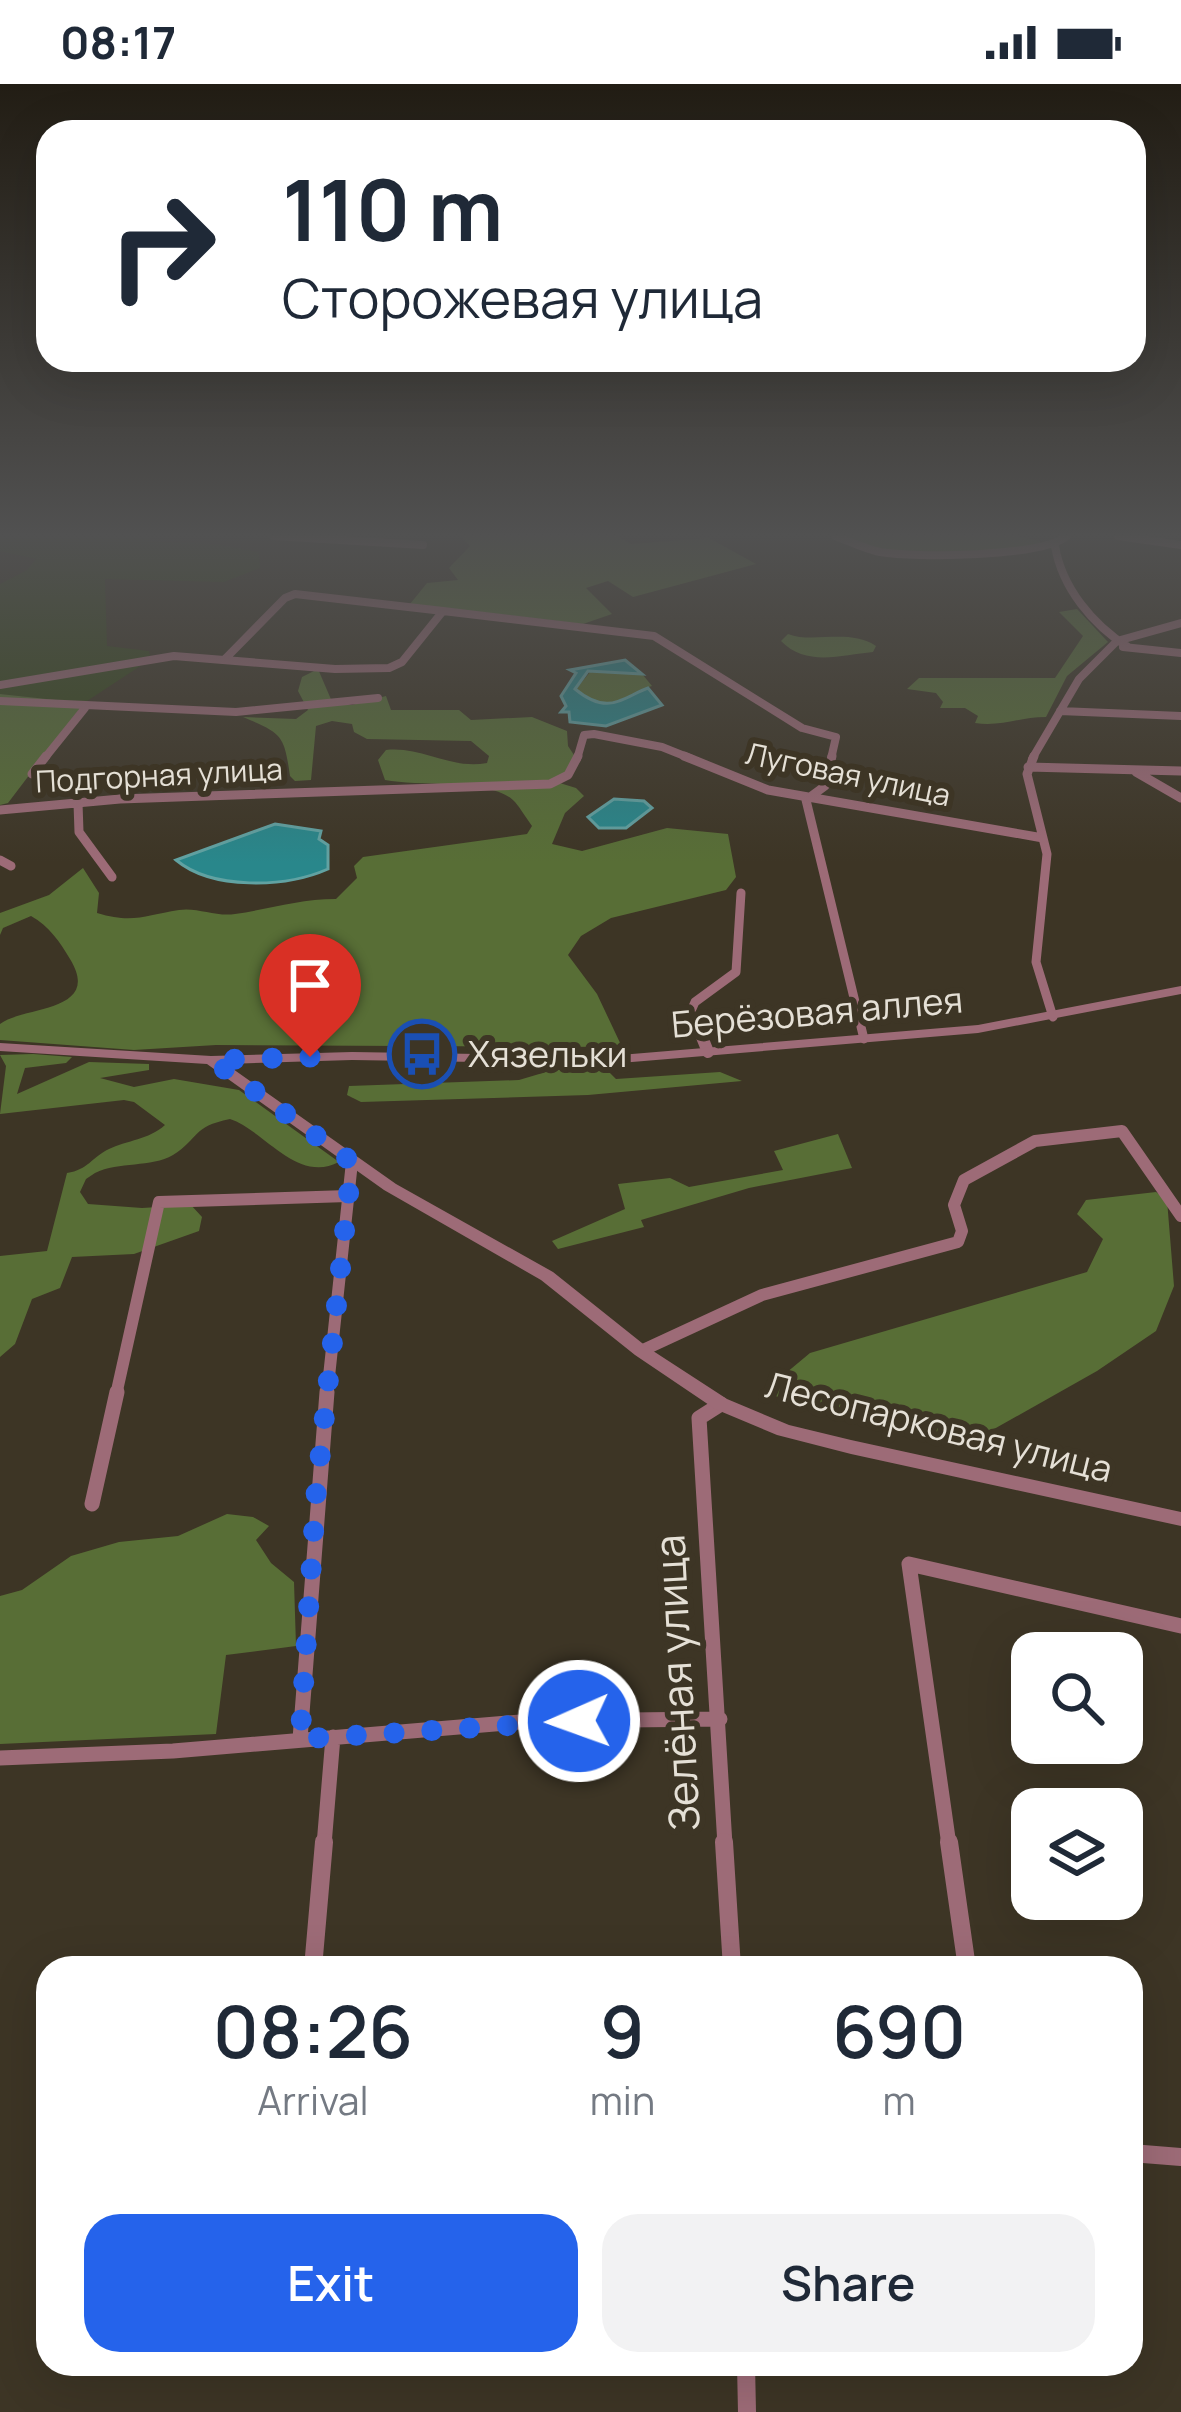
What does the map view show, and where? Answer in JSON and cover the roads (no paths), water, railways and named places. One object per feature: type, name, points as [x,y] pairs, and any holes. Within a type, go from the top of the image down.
[{"type":"street","points":[[224,659],[238,645]]},
{"type":"street","points":[[0,685],[39,682],[143,658],[389,668],[402,662],[416,645]]},
{"type":"street","points":[[669,645],[802,728],[836,737],[825,786],[810,797],[810,823],[864,1039]]},
{"type":"street","points":[[1060,1016],[1036,962],[1047,854],[1028,767],[1079,679],[1113,645],[1181,653]]},
{"type":"street","points":[[0,701],[251,715],[378,698]]},
{"type":"street","points":[[32,774],[86,709]]},
{"type":"street","points":[[1060,711],[1181,716]]},
{"type":"street","name":"Луговая улица","points":[[321,791],[550,784],[570,774],[579,763],[584,735],[595,734],[662,747],[769,790],[1043,838]]},
{"type":"street","points":[[1028,767],[1181,771]]},
{"type":"street","points":[[1129,769],[1181,798]]},
{"type":"street","name":"Подгорная улица","points":[[0,810],[321,791]]},
{"type":"street","points":[[78,803],[80,832],[112,877]]},
{"type":"street","points":[[708,1052],[691,1011],[695,1002],[736,972],[741,893]]},
{"type":"street","name":"Берёзовая аллея","points":[[0,1047],[212,1060],[352,1056],[558,1062],[864,1039],[1060,1016],[1181,990]]},
{"type":"street","name":"Лесопарковая улица","points":[[212,1060],[352,1162],[547,1276],[641,1352],[721,1404],[784,1430],[851,1448],[1181,1519]]},
{"type":"street","points":[[641,1352],[762,1295],[958,1242],[962,1231],[955,1193],[964,1180],[1035,1141],[1122,1131],[1181,1216]]},
{"type":"street","points":[[300,1739],[316,1495],[352,1162]]},
{"type":"street","points":[[92,1504],[159,1202],[348,1196]]},
{"type":"street","name":"Зелёная улица","points":[[721,1404],[699,1418],[731,1956]]},
{"type":"street","points":[[965,1956],[909,1564],[1181,1626]]},
{"type":"street","points":[[0,1758],[173,1751],[532,1721],[720,1719]]},
{"type":"street","points":[[314,1956],[333,1737]]},
{"type":"street","points":[[1143,2153],[1181,2157]]},
{"type":"street","points":[[746,2376],[747,2412]]},
{"type":"water","points":[[625,660],[642,674],[588,671],[575,689],[606,703],[648,688],[662,705],[606,726],[570,722],[569,712],[561,712],[566,706],[561,696],[576,673],[570,670]]},
{"type":"water","points":[[614,799],[644,801],[652,808],[626,828],[599,828],[588,817]]},
{"type":"water","points":[[275,824],[321,831],[319,839],[328,845],[328,869],[291,880],[249,883],[209,877],[176,860]]},
{"type":"place","name":"Хязельки","points":[[422,1054]]}]
